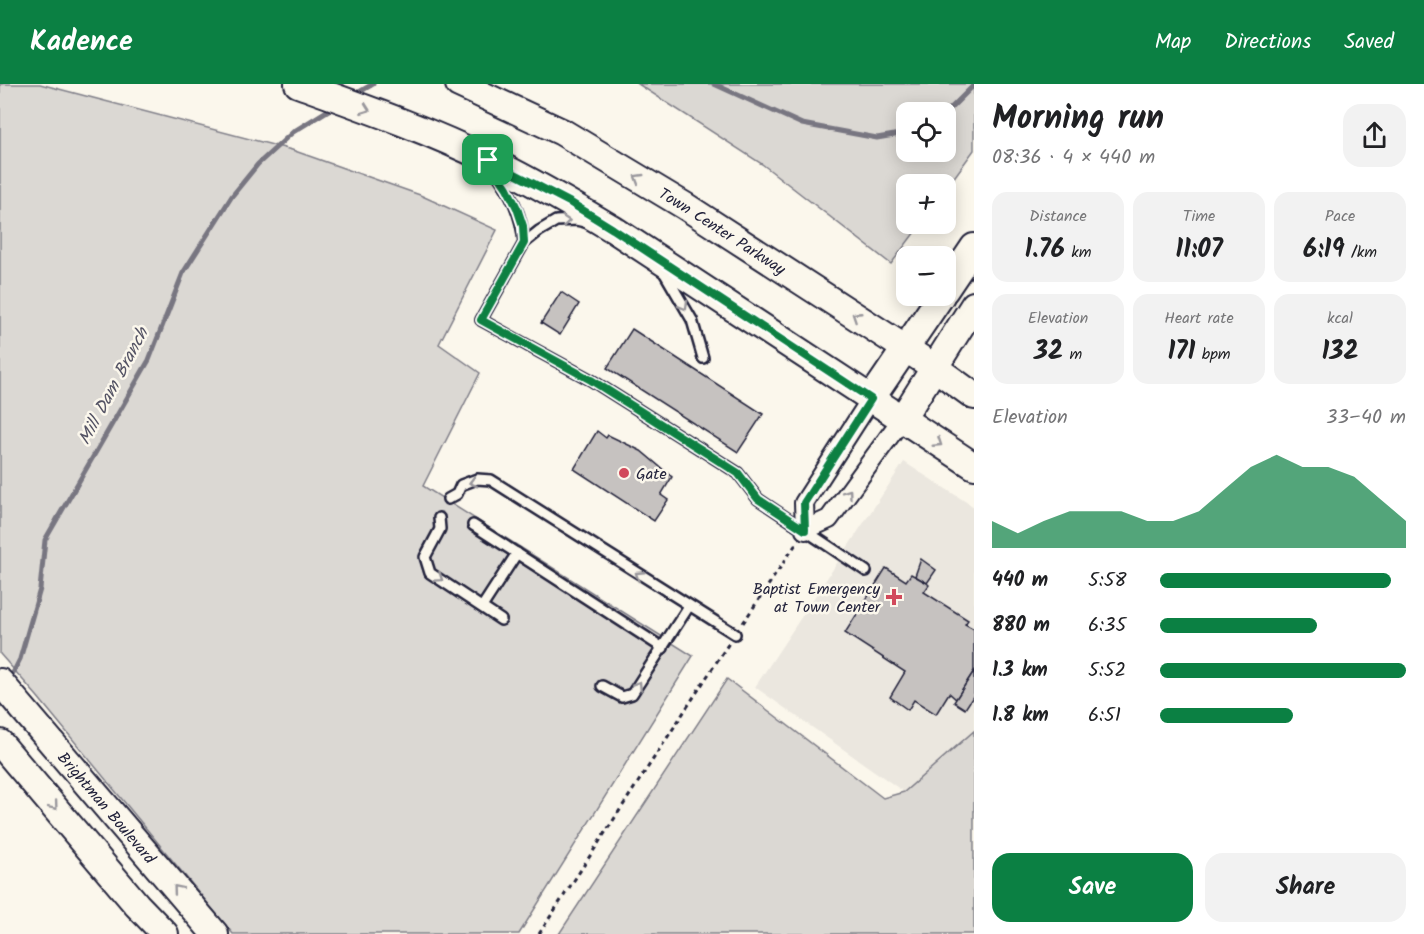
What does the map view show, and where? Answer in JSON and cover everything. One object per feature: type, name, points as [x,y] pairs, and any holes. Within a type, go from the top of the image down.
[{"type":"main road","points":[[298,84],[395,119],[488,160],[571,203],[974,466]]},
{"type":"main road","name":"Town Center Parkway","points":[[459,84],[485,94],[562,132],[685,206],[934,367],[974,396]]},
{"type":"main road","points":[[956,274],[974,247]]},
{"type":"main road","points":[[902,419],[974,305]]},
{"type":"main road","points":[[871,399],[934,306]]},
{"type":"main road","name":"Brightman Boulevard","points":[[0,682],[206,931]]},
{"type":"main road","points":[[8,752],[137,905],[165,934]]},
{"type":"street","points":[[871,399],[804,503],[805,530],[829,519],[902,419]]},
{"type":"lane","points":[[488,160],[517,208],[523,226],[524,243]]},
{"type":"lane","points":[[613,229],[576,220],[556,221],[539,231],[524,243],[481,320],[591,380],[738,473],[758,499],[866,571]]},
{"type":"lane","points":[[656,257],[692,320],[703,358]]},
{"type":"lane","points":[[459,505],[452,497],[461,485],[477,479],[491,480],[735,634]]},
{"type":"lane","points":[[438,518],[440,529],[425,557],[430,573],[501,620]]},
{"type":"lane","points":[[440,529],[450,525]]},
{"type":"lane","points":[[473,525],[663,648]]},
{"type":"lane","points":[[482,607],[517,553]]},
{"type":"lane","points":[[602,686],[622,697],[632,694],[689,606]]},
{"type":"path","points":[[539,934],[805,530]]},
{"type":"shaded area","points":[[0,84],[40,84],[292,150],[420,195],[497,230],[439,344],[480,373],[423,486],[693,656],[519,934],[233,934],[0,654]]},
{"type":"shaded area","points":[[638,84],[974,84],[974,150],[956,175],[896,174],[896,234],[914,234],[904,246],[896,246],[896,257],[891,264],[762,164]]},
{"type":"shaded area","name":"Baptist Emergency at Town Center","points":[[904,462],[974,507],[974,731],[904,792],[755,687]]},
{"type":"shaded area","points":[[727,679],[883,798],[904,792],[974,731],[974,934],[559,934]]},
{"type":"building","points":[[561,292],[579,304],[560,335],[541,323]]},
{"type":"building","name":"Gate","points":[[632,329],[763,414],[738,452],[607,368]]},
{"type":"building","name":"Gate","points":[[597,431],[606,438],[608,435],[641,451],[672,477],[661,495],[668,500],[654,521],[574,469]]},
{"type":"building","points":[[921,559],[936,570],[927,583],[915,576]]},
{"type":"building","points":[[886,568],[906,581],[911,574],[927,583],[929,585],[924,592],[968,620],[965,624],[974,629],[974,671],[956,699],[949,693],[936,714],[914,700],[908,710],[890,697],[905,672],[845,633]]},
{"type":"building","points":[[974,671],[974,695],[965,709],[954,702]]},
{"type":"waterway","name":"Mill Dam Branch","points":[[354,95],[373,84]]},
{"type":"waterway","name":"Mill Dam Branch","points":[[714,84],[802,124],[877,138],[896,135]]},
{"type":"waterway","name":"Mill Dam Branch","points":[[956,103],[974,85]]},
{"type":"waterway","name":"Mill Dam Branch","points":[[9,681],[20,659],[40,589],[45,540],[149,360],[183,273],[232,196],[258,164],[293,132],[335,106]]},
{"type":"place","name":"Gate","points":[[624,473]]},
{"type":"place","name":"Baptist Emergency at Town Center","points":[[894,597]]},
{"type":"route","points":[[488,160],[571,203],[613,229],[871,399],[804,503],[805,530],[758,499],[738,473],[591,380],[481,320],[524,243],[523,226],[517,208],[488,160]]}]
